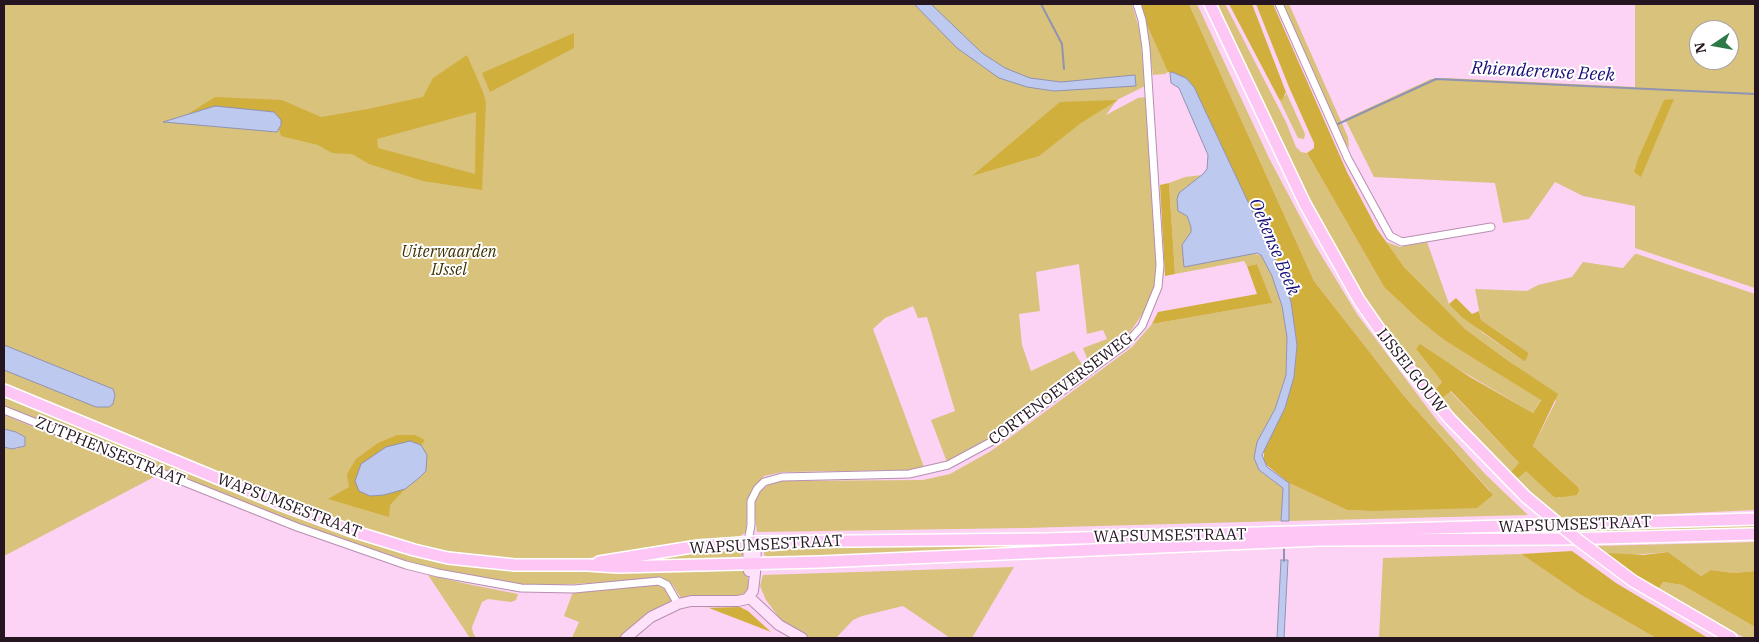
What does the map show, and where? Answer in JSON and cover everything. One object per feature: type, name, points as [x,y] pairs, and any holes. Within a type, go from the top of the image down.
[{"type":"main road","name":"IJSSELGOUW","points":[[1210,4],[1304,204],[1359,300],[1398,356],[1448,418],[1526,497],[1578,540],[1633,581],[1667,603],[1731,638]]},
{"type":"main road","name":"WAPSUMSESTRAAT","points":[[4,390],[282,505],[406,548],[477,562],[552,567],[587,565],[665,551],[752,542],[1044,539],[1162,534],[1276,537],[1563,539],[1755,534]]},
{"type":"main road","name":"WAPSUMSESTRAAT","points":[[1289,537],[1755,519]]},
{"type":"main road","name":"WAPSUMSESTRAAT","points":[[587,565],[618,567],[1050,553],[1276,537]]},
{"type":"street","name":"CORTENOEVERSEWEG","points":[[749,597],[753,591],[750,506],[753,496],[761,485],[770,480],[918,472],[942,467],[1000,437],[1125,345],[1142,326],[1158,287],[1160,265],[1146,48],[1142,20],[1136,4]]},
{"type":"street","points":[[1279,4],[1348,159],[1390,236],[1402,242],[1491,227]]},
{"type":"street","name":"ZUTPHENSESTRAAT","points":[[4,410],[297,526],[406,565],[438,573],[521,588],[574,589],[659,581],[668,585],[678,604]]},
{"type":"street","points":[[626,638],[650,617],[678,604],[691,601],[738,602],[749,597],[779,626],[802,638]]},
{"type":"green space","name":"Uiterwaarden IJssel","points":[[4,4],[1132,4],[1140,32],[1145,86],[1117,100],[1106,115],[1138,98],[1146,97],[1156,263],[1154,290],[1146,309],[1130,332],[1090,366],[1083,348],[1107,339],[1103,330],[1087,334],[1079,264],[1036,272],[1040,311],[1019,314],[1022,345],[1031,371],[1074,351],[1085,370],[1001,431],[966,454],[947,462],[931,420],[955,411],[927,317],[918,318],[913,306],[885,318],[873,329],[924,467],[911,470],[783,472],[764,476],[753,489],[748,504],[746,532],[739,537],[566,561],[534,562],[444,552],[351,527],[4,386]]},
{"type":"green space","points":[[1189,4],[1197,4],[1269,158],[1315,245],[1357,314],[1438,422],[1486,475],[1528,515],[1289,521],[1289,483],[1347,510],[1370,511],[1490,491],[1404,396],[1314,281]]},
{"type":"green space","points":[[1217,4],[1225,4],[1286,122],[1296,147],[1301,152],[1307,153],[1384,287],[1419,320],[1444,340],[1541,399],[1533,413],[1448,363],[1416,349],[1442,382],[1434,391],[1441,399],[1450,391],[1555,498],[1559,498],[1578,487],[1533,446],[1556,401],[1525,373],[1465,329],[1404,267],[1386,242],[1400,247],[1427,242],[1449,304],[1483,333],[1525,362],[1529,353],[1481,320],[1475,289],[1527,291],[1538,285],[1572,277],[1583,262],[1623,268],[1637,254],[1755,294],[1755,510],[1559,519],[1520,484],[1429,389],[1378,320],[1327,239],[1236,50]]},
{"type":"green space","points":[[1280,4],[1289,4],[1348,137],[1349,148],[1339,135]]},
{"type":"green space","points":[[1635,4],[1755,4],[1755,288],[1635,248],[1635,206],[1583,196],[1555,182],[1529,219],[1503,223],[1495,183],[1374,177],[1345,119],[1431,79],[1446,78],[1635,87]]},
{"type":"green space","points":[[1144,15],[1165,61],[1168,72],[1165,74],[1153,75]]},
{"type":"green space","points":[[1286,92],[1305,134],[1304,139],[1298,138],[1279,99],[1286,95]]},
{"type":"green space","points":[[1202,175],[1184,189],[1191,232],[1182,245],[1261,255],[1272,276],[1282,306],[1287,337],[1286,375],[1275,409],[1257,442],[1259,470],[1283,488],[1281,521],[1025,528],[757,532],[754,509],[755,499],[760,491],[776,481],[923,480],[950,474],[991,451],[1030,423],[1132,347],[1152,324],[1271,303],[1257,264],[1247,266],[1244,261],[1175,274],[1169,183],[1185,177]]},
{"type":"green space","points":[[4,395],[233,490],[366,541],[427,558],[480,567],[526,570],[739,567],[747,574],[749,587],[745,594],[738,597],[681,598],[672,584],[661,579],[538,586],[500,582],[425,567],[297,523],[4,407]]},
{"type":"green space","points":[[4,415],[156,476],[4,556],[4,447],[16,449],[25,446],[19,433],[4,429]]},
{"type":"green space","points":[[1755,523],[1755,531],[1415,539],[1423,533]]},
{"type":"green space","points":[[1277,539],[773,560],[764,555],[764,552],[772,549]]},
{"type":"green space","points":[[1755,542],[1755,571],[1734,573],[1711,570],[1701,576],[1668,552],[1621,556],[1606,553],[1596,546]]},
{"type":"green space","points":[[741,546],[744,554],[739,559],[617,562]]},
{"type":"green space","points":[[1521,554],[1581,595],[1656,638],[1379,638],[1383,558]]},
{"type":"green space","points":[[1014,567],[972,638],[950,638],[903,606],[853,620],[836,638],[810,638],[781,620],[766,600],[760,586],[763,575]]},
{"type":"green space","points":[[428,575],[518,594],[516,600],[511,602],[488,599],[482,602],[472,627],[476,638],[470,638]]},
{"type":"green space","points":[[1663,582],[1682,585],[1755,627],[1755,638],[1745,638],[1657,591]]},
{"type":"green space","points":[[655,583],[667,590],[672,597],[672,602],[624,638],[572,638],[579,622],[564,616],[573,592]]},
{"type":"shaded area","points":[[1138,4],[1189,4],[1314,281],[1404,396],[1493,495],[1477,508],[1347,510],[1289,483],[1264,463],[1264,449],[1285,408],[1294,377],[1297,345],[1291,302],[1281,272],[1194,87],[1186,78],[1168,72]]},
{"type":"shaded area","points":[[1229,4],[1252,4],[1286,92],[1282,100],[1279,99]]},
{"type":"shaded area","points":[[1256,4],[1273,4],[1347,172],[1377,229],[1404,267],[1465,329],[1558,394],[1533,446],[1578,487],[1577,495],[1555,498],[1526,471],[1518,478],[1511,472],[1519,463],[1451,391],[1441,399],[1434,391],[1442,382],[1416,349],[1420,344],[1470,377],[1533,413],[1541,400],[1444,340],[1419,320],[1384,287],[1307,153],[1314,148],[1314,143],[1289,87]]},
{"type":"shaded area","points":[[574,33],[574,48],[490,92],[482,73]]},
{"type":"shaded area","points":[[467,55],[486,103],[482,190],[423,181],[369,164],[352,154],[332,153],[318,145],[281,136],[279,130],[281,125],[274,112],[215,106],[188,114],[215,97],[282,100],[321,117],[423,97],[433,78]],"holes":[[[476,112],[475,174],[378,148],[377,139]]]},
{"type":"shaded area","points":[[1674,99],[1641,177],[1634,172],[1638,159],[1664,100]]},
{"type":"shaded area","points":[[1118,100],[1081,123],[1039,156],[972,176],[1060,102]]},
{"type":"shaded area","points":[[1169,183],[1175,274],[1165,276],[1160,185]]},
{"type":"shaded area","points":[[1257,264],[1272,303],[1152,324],[1158,312],[1257,294],[1247,266]]},
{"type":"shaded area","points":[[1456,298],[1472,314],[1479,311],[1481,320],[1529,353],[1525,362],[1463,318],[1449,304]]},
{"type":"shaded area","points":[[397,435],[415,435],[425,440],[421,445],[417,443],[359,491],[370,496],[384,495],[405,489],[390,505],[389,517],[328,499],[349,487],[347,474],[356,459],[378,443]]},
{"type":"shaded area","points":[[1572,551],[1616,583],[1708,638],[1656,638],[1581,595],[1521,554]]},
{"type":"shaded area","points":[[1668,552],[1701,576],[1711,570],[1734,573],[1755,571],[1755,627],[1682,585],[1663,582],[1657,591],[1606,553],[1643,555]]},
{"type":"shaded area","points":[[740,607],[748,611],[771,632],[709,608],[701,608]]},
{"type":"water","points":[[914,4],[931,4],[982,53],[1005,68],[1030,78],[1061,82],[1135,75],[1136,86],[1054,91],[1027,87],[999,78],[957,48]]},
{"type":"water","points":[[1172,72],[1186,78],[1194,87],[1281,272],[1291,302],[1297,345],[1294,377],[1285,408],[1262,455],[1267,467],[1289,483],[1289,521],[1281,521],[1283,488],[1259,470],[1254,458],[1257,442],[1275,409],[1286,375],[1287,337],[1282,306],[1272,276],[1261,255],[1257,253],[1184,267],[1182,245],[1191,232],[1191,227],[1187,216],[1178,211],[1177,199],[1179,193],[1207,169],[1208,155],[1179,88],[1171,83],[1170,73]]},
{"type":"water","points":[[215,106],[274,112],[281,120],[281,125],[277,132],[163,122]]},
{"type":"water","points":[[4,345],[113,389],[115,395],[113,404],[109,407],[96,407],[4,370]]},
{"type":"water","points":[[4,429],[25,437],[25,446],[12,449],[4,447]]},
{"type":"water","points":[[410,441],[421,445],[427,455],[426,471],[419,478],[405,489],[384,495],[370,496],[359,491],[355,481],[361,464],[386,447]]},
{"type":"water","points":[[1281,560],[1288,560],[1284,638],[1277,638]]},
{"type":"waterway","points":[[1041,4],[1062,44],[1064,69]]},
{"type":"waterway","name":"Rhienderense Beek","points":[[1338,124],[1436,79],[1755,94]]},
{"type":"waterway","name":"Oekense Beek","points":[[1284,546],[1284,561]]}]
